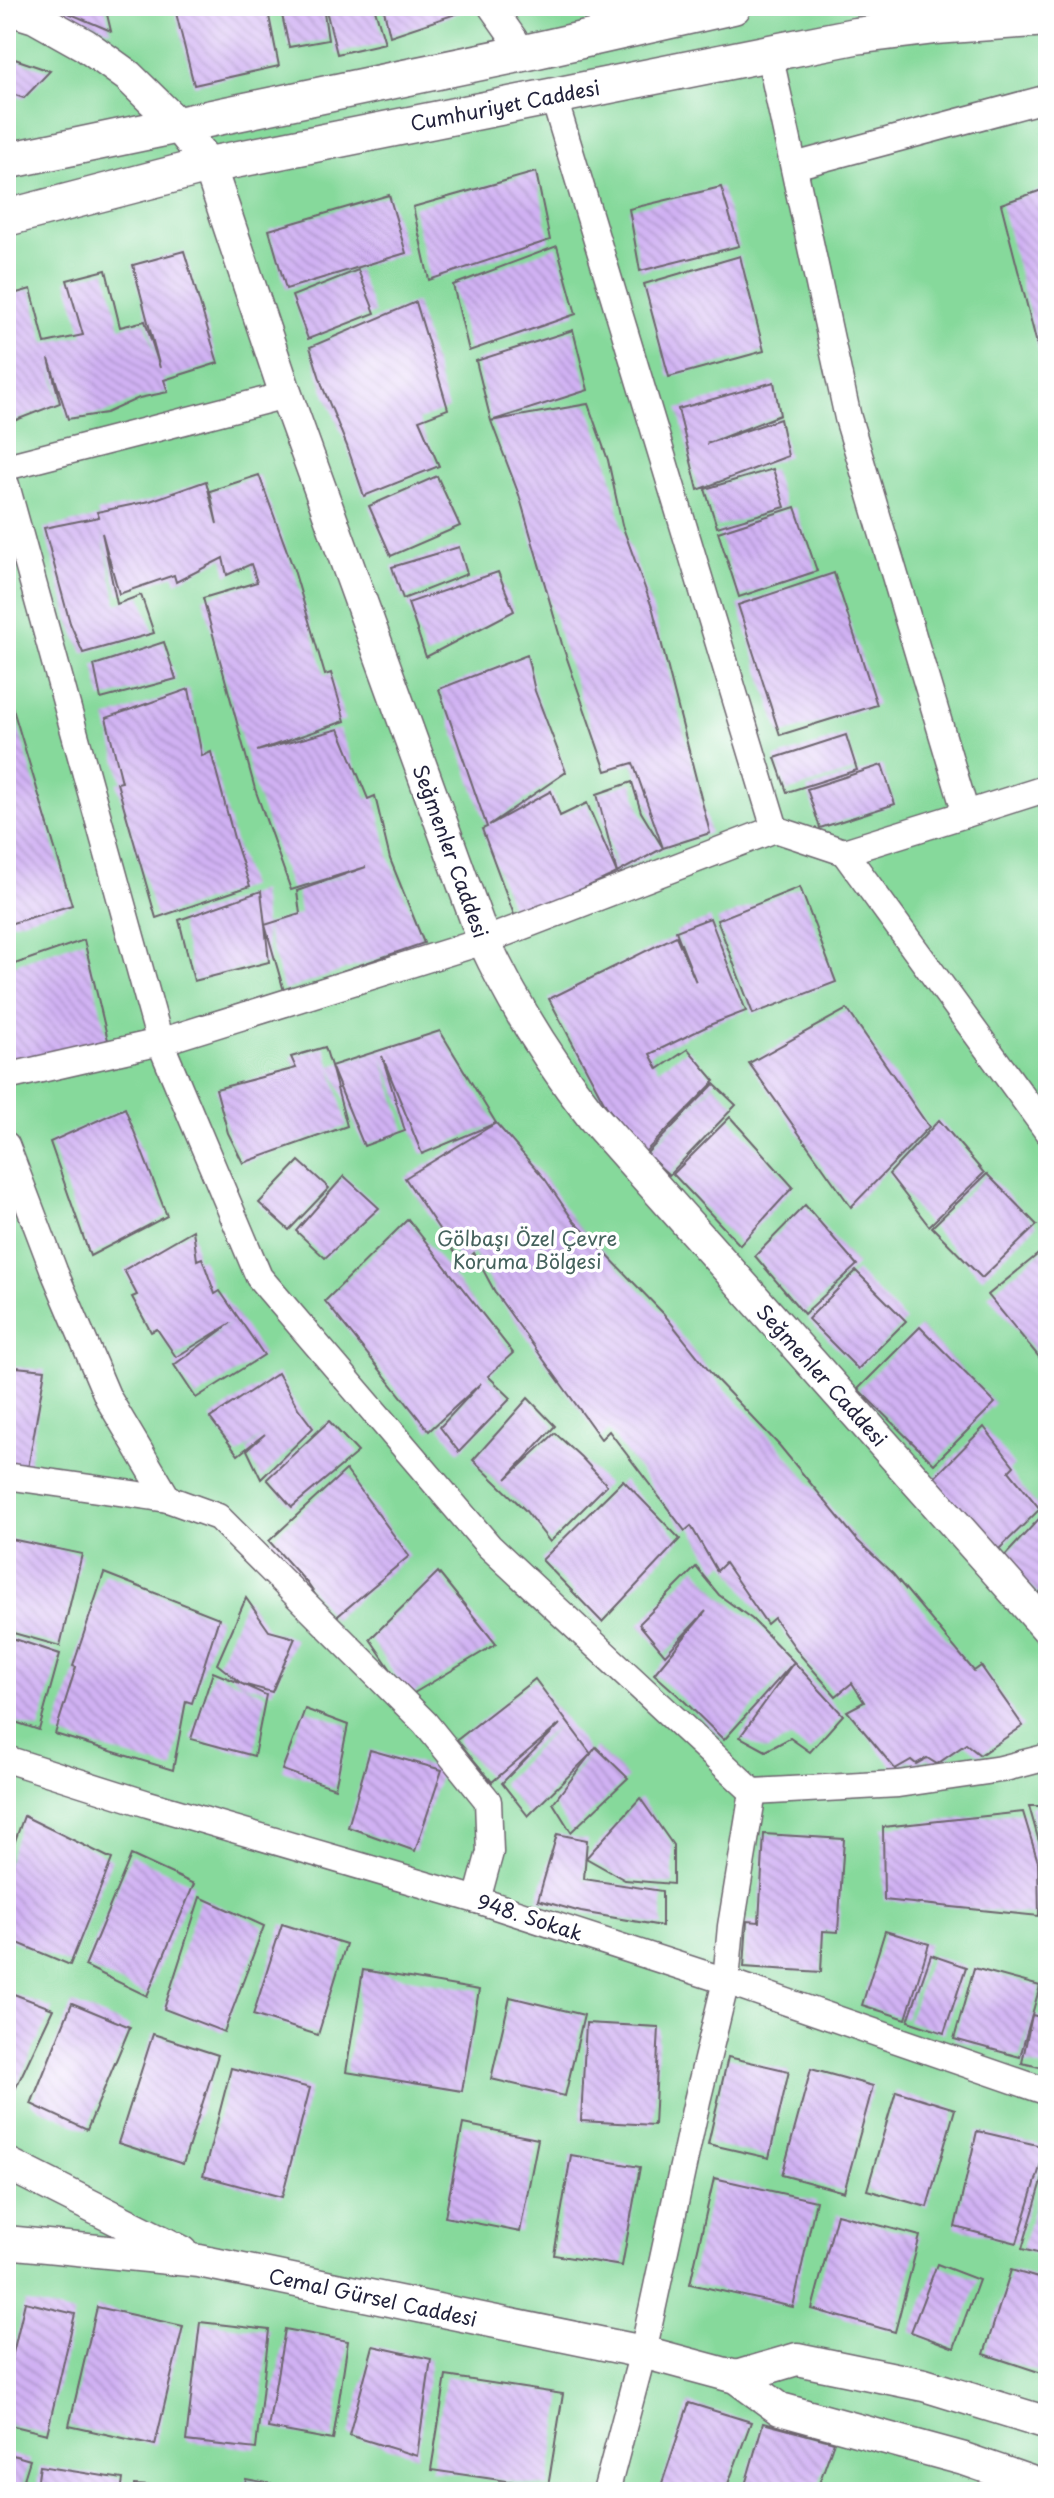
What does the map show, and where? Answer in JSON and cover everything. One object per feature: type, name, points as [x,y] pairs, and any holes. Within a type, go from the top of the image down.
[{"type":"main road","points":[[6,161],[733,6]]},
{"type":"main road","name":"Cumhuriyet Caddesi","points":[[6,218],[209,165],[855,36],[1009,19],[1048,18]]},
{"type":"street","points":[[491,6],[524,53]]},
{"type":"street","name":"Seğmenler Caddesi","points":[[6,8],[35,17],[85,45],[128,76],[177,124],[209,165],[286,395],[484,941],[506,990],[535,1037],[592,1116],[1048,1629]]},
{"type":"street","points":[[769,53],[848,418],[966,814]]},
{"type":"street","points":[[553,95],[775,829]]},
{"type":"street","points":[[794,166],[1048,98]]},
{"type":"street","points":[[6,467],[286,395]]},
{"type":"street","points":[[6,485],[160,1042],[259,1277],[489,1546],[753,1792],[898,1784],[1001,1769],[1048,1757]]},
{"type":"street","points":[[844,852],[1048,788]]},
{"type":"street","points":[[6,1077],[160,1042],[484,941],[775,829],[844,852],[1048,1132]]},
{"type":"street","points":[[6,1145],[54,1271],[108,1398],[168,1499]]},
{"type":"street","points":[[6,1476],[168,1499],[218,1517],[425,1723],[488,1801],[490,1852],[477,1900]]},
{"type":"street","name":"948. Sokak","points":[[6,1759],[477,1900],[726,1981],[1048,2092]]},
{"type":"street","points":[[606,2492],[643,2352],[726,1981],[731,1926],[753,1792]]},
{"type":"street","points":[[6,2163],[199,2261]]},
{"type":"street","name":"Cemal Gürsel Caddesi","points":[[6,2242],[199,2261],[643,2352],[736,2377],[780,2409],[964,2459],[1048,2488]]},
{"type":"street","points":[[736,2377],[797,2359],[924,2385],[1048,2423]]},
{"type":"green space","name":"Gölbaşı Özel Çevre Koruma Bölgesi","points":[[6,6],[1048,6],[1048,2492],[6,2492]]},
{"type":"building","points":[[52,6],[105,6],[111,31]]},
{"type":"building","points":[[203,6],[267,6],[279,66],[194,85],[176,13]]},
{"type":"building","points":[[280,6],[323,6],[328,40],[289,47]]},
{"type":"building","points":[[325,6],[374,6],[385,43],[337,54]]},
{"type":"building","points":[[383,6],[466,6],[468,10],[390,36]]},
{"type":"building","points":[[6,56],[50,71],[24,98],[6,92]]},
{"type":"building","points":[[536,172],[550,240],[429,280],[413,207]]},
{"type":"building","points":[[721,187],[739,246],[640,271],[629,209]]},
{"type":"building","points":[[1048,188],[1048,383],[1047,383],[1001,204]]},
{"type":"building","points":[[389,195],[406,253],[286,289],[269,230]]},
{"type":"building","points":[[557,246],[576,314],[469,351],[453,285]]},
{"type":"building","points":[[184,251],[218,363],[164,380],[168,392],[139,398],[106,413],[68,419],[49,359],[60,403],[6,424],[6,392],[12,406],[6,383],[6,296],[31,289],[45,343],[83,335],[67,280],[106,270],[120,327],[145,321],[160,368],[133,265]]},
{"type":"building","points":[[740,256],[764,351],[669,377],[644,284]]},
{"type":"building","points":[[358,270],[375,313],[308,339],[292,296]]},
{"type":"building","points":[[416,302],[448,409],[419,420],[439,466],[364,496],[310,347]]},
{"type":"building","points":[[573,330],[588,390],[491,421],[476,361]]},
{"type":"building","points":[[774,382],[780,415],[706,444],[780,419],[788,456],[698,490],[678,409]]},
{"type":"building","points":[[588,404],[608,460],[622,525],[653,610],[710,833],[663,848],[633,763],[606,771],[562,644],[519,495],[491,421]]},
{"type":"building","points":[[773,469],[785,507],[717,527],[705,489]]},
{"type":"building","points":[[259,475],[294,570],[325,675],[331,673],[345,721],[257,751],[339,729],[368,799],[375,796],[390,859],[424,943],[284,991],[265,925],[300,914],[297,891],[366,867],[291,890],[255,789],[203,598],[257,582],[251,564],[227,575],[223,558],[176,582],[174,575],[119,594],[102,533],[117,604],[141,595],[154,633],[83,653],[70,623],[44,528],[99,517],[97,512],[150,501],[206,481],[217,524],[210,491]]},
{"type":"building","points":[[437,476],[460,526],[391,556],[369,506]]},
{"type":"building","points":[[795,507],[817,571],[739,597],[718,532]]},
{"type":"building","points":[[459,547],[467,574],[403,599],[392,567]]},
{"type":"building","points":[[498,572],[514,611],[426,657],[408,603]]},
{"type":"building","points":[[834,573],[877,705],[780,735],[738,605]]},
{"type":"building","points":[[164,642],[176,679],[101,699],[94,665]]},
{"type":"building","points":[[527,655],[535,691],[566,772],[489,825],[551,791],[560,816],[587,803],[617,873],[516,920],[482,829],[487,827],[439,689]]},
{"type":"building","points":[[6,686],[72,905],[6,925]]},
{"type":"building","points":[[189,689],[202,756],[211,752],[250,886],[156,918],[117,783],[122,782],[106,718]]},
{"type":"building","points":[[846,735],[857,770],[787,792],[775,758]]},
{"type":"building","points":[[882,765],[895,804],[820,828],[807,789]]},
{"type":"building","points":[[632,782],[641,812],[663,848],[617,873],[597,794]]},
{"type":"building","points":[[800,887],[836,982],[753,1014],[717,920]]},
{"type":"building","points":[[261,891],[269,962],[194,981],[179,920]]},
{"type":"building","points":[[710,918],[746,1011],[650,1054],[658,1069],[688,1049],[715,1081],[644,1153],[606,1106],[549,999],[676,936],[696,982],[676,931]]},
{"type":"building","points":[[84,940],[108,1040],[6,1070],[6,967]]},
{"type":"building","points":[[847,1009],[929,1127],[851,1207],[749,1063]]},
{"type":"building","points":[[440,1031],[496,1123],[422,1154],[382,1056],[405,1131],[364,1146],[331,1066]]},
{"type":"building","points":[[325,1047],[347,1126],[243,1163],[228,1133],[216,1089],[296,1068],[291,1057]]},
{"type":"building","points":[[714,1084],[736,1105],[669,1175],[646,1154]]},
{"type":"building","points":[[125,1108],[167,1216],[90,1256],[50,1142]]},
{"type":"building","points":[[730,1117],[793,1187],[740,1245],[673,1174]]},
{"type":"building","points":[[939,1120],[984,1173],[929,1226],[889,1174]]},
{"type":"building","points":[[496,1123],[545,1179],[573,1220],[663,1313],[714,1377],[779,1445],[858,1541],[893,1574],[974,1671],[981,1666],[1023,1726],[980,1755],[966,1744],[937,1764],[927,1758],[916,1764],[911,1760],[895,1769],[847,1711],[864,1702],[852,1683],[836,1696],[801,1656],[774,1618],[767,1624],[725,1563],[717,1571],[691,1526],[685,1531],[609,1431],[601,1439],[496,1294],[474,1253],[463,1265],[405,1178]]},
{"type":"building","points":[[299,1161],[329,1188],[289,1230],[259,1203]]},
{"type":"building","points":[[987,1174],[1037,1225],[982,1278],[932,1227]]},
{"type":"building","points":[[344,1176],[379,1208],[325,1258],[296,1231]]},
{"type":"building","points":[[805,1205],[857,1265],[804,1314],[755,1256]]},
{"type":"building","points":[[408,1219],[513,1353],[488,1376],[511,1398],[459,1452],[440,1427],[481,1383],[429,1431],[325,1301]]},
{"type":"building","points":[[193,1230],[197,1260],[202,1258],[215,1294],[220,1291],[264,1355],[196,1398],[174,1365],[231,1323],[176,1357],[157,1329],[151,1332],[132,1297],[137,1295],[124,1270]]},
{"type":"building","points":[[1048,1246],[1048,1368],[988,1295]]},
{"type":"building","points":[[856,1271],[906,1321],[858,1369],[808,1319]]},
{"type":"building","points":[[920,1327],[995,1403],[934,1464],[858,1389]]},
{"type":"building","points":[[6,1366],[45,1370],[28,1469],[6,1466]]},
{"type":"building","points":[[278,1373],[313,1428],[261,1479],[247,1450],[265,1434],[238,1455],[210,1418]]},
{"type":"building","points":[[528,1398],[555,1426],[506,1479],[555,1433],[607,1485],[550,1542],[525,1510],[473,1460]]},
{"type":"building","points":[[329,1421],[358,1452],[292,1507],[267,1479]]},
{"type":"building","points":[[984,1427],[1014,1466],[1009,1471],[1040,1509],[996,1552],[933,1479]]},
{"type":"building","points":[[346,1470],[409,1556],[333,1620],[307,1583],[269,1541]]},
{"type":"building","points":[[623,1480],[680,1539],[602,1622],[542,1560]]},
{"type":"building","points":[[1048,1509],[1048,1584],[1038,1594],[1001,1560]]},
{"type":"building","points":[[6,1538],[82,1554],[60,1646],[6,1631]]},
{"type":"building","points":[[696,1567],[719,1595],[752,1619],[794,1662],[724,1740],[654,1674],[706,1611],[665,1655],[639,1624]]},
{"type":"building","points":[[438,1572],[496,1644],[409,1696],[370,1639]]},
{"type":"building","points":[[104,1573],[219,1618],[192,1703],[186,1701],[173,1770],[55,1734],[76,1667],[73,1666]]},
{"type":"building","points":[[246,1598],[269,1631],[295,1638],[272,1692],[242,1684],[217,1664]]},
{"type":"building","points":[[6,1636],[60,1654],[39,1730],[6,1719]]},
{"type":"building","points":[[794,1662],[843,1715],[810,1752],[790,1738],[766,1751],[740,1737]]},
{"type":"building","points":[[213,1672],[266,1695],[254,1756],[191,1739]]},
{"type":"building","points":[[535,1679],[591,1754],[528,1816],[502,1783],[560,1724],[492,1782],[457,1740]]},
{"type":"building","points":[[305,1709],[348,1725],[335,1788],[282,1770]]},
{"type":"building","points":[[596,1747],[628,1778],[571,1832],[553,1803]]},
{"type":"building","points":[[370,1750],[442,1770],[415,1851],[348,1827]]},
{"type":"building","points":[[640,1798],[673,1845],[673,1884],[625,1880],[586,1858]]},
{"type":"building","points":[[1029,1806],[1048,1806],[1048,1879],[1046,1879],[1045,1863]]},
{"type":"building","points":[[1023,1812],[1038,1862],[1039,1916],[884,1900],[883,1827]]},
{"type":"building","points":[[24,1816],[112,1859],[70,1965],[6,1938],[6,1866]]},
{"type":"building","points":[[557,1834],[587,1840],[584,1879],[662,1891],[662,1926],[581,1912],[538,1900]]},
{"type":"building","points":[[764,1834],[844,1839],[838,1932],[823,1931],[821,1972],[744,1967],[747,1921],[759,1922]]},
{"type":"building","points":[[131,1855],[194,1884],[147,1996],[85,1966]]},
{"type":"building","points":[[200,1897],[264,1926],[224,2032],[164,2009]]},
{"type":"building","points":[[282,1924],[346,1944],[318,2035],[253,2015]]},
{"type":"building","points":[[885,1931],[929,1944],[906,2019],[862,2005]]},
{"type":"building","points":[[931,1955],[966,1967],[944,2033],[908,2021]]},
{"type":"building","points":[[974,1968],[1040,1986],[1020,2057],[954,2039]]},
{"type":"building","points":[[363,1970],[479,1990],[462,2091],[346,2072]]},
{"type":"building","points":[[6,1991],[53,2009],[12,2096],[6,2093]]},
{"type":"building","points":[[510,1997],[584,2015],[565,2096],[491,2079]]},
{"type":"building","points":[[72,2003],[130,2027],[87,2130],[31,2104]]},
{"type":"building","points":[[1047,2008],[1048,2069],[1022,2063],[1032,2015],[1045,2018]]},
{"type":"building","points":[[586,2023],[659,2027],[654,2125],[581,2121]]},
{"type":"building","points":[[153,2034],[218,2055],[183,2164],[118,2143]]},
{"type":"building","points":[[728,2057],[789,2071],[769,2158],[708,2144]]},
{"type":"building","points":[[231,2068],[310,2088],[282,2197],[203,2176]]},
{"type":"building","points":[[811,2069],[873,2086],[844,2192],[782,2175]]},
{"type":"building","points":[[896,2091],[955,2109],[927,2207],[867,2190]]},
{"type":"building","points":[[463,2124],[538,2139],[520,2232],[445,2217]]},
{"type":"building","points":[[977,2131],[1046,2147],[1017,2243],[955,2227]]},
{"type":"building","points":[[571,2155],[640,2167],[622,2266],[554,2255]]},
{"type":"building","points":[[1048,2164],[1048,2256],[1022,2249]]},
{"type":"building","points":[[714,2178],[816,2201],[793,2307],[690,2284]]},
{"type":"building","points":[[837,2214],[920,2236],[895,2332],[812,2309]]},
{"type":"building","points":[[937,2264],[979,2280],[954,2348],[911,2332]]},
{"type":"building","points":[[1011,2270],[1048,2281],[1048,2375],[984,2354]]},
{"type":"building","points":[[25,2302],[75,2314],[47,2434],[6,2424],[6,2383]]},
{"type":"building","points":[[97,2307],[183,2326],[155,2445],[69,2426]]},
{"type":"building","points":[[200,2322],[269,2330],[256,2449],[186,2441]]},
{"type":"building","points":[[285,2329],[348,2341],[333,2440],[268,2428]]},
{"type":"building","points":[[373,2346],[431,2359],[417,2456],[349,2435]]},
{"type":"building","points":[[446,2376],[563,2394],[548,2487],[431,2470]]},
{"type":"building","points":[[689,2403],[751,2422],[725,2492],[659,2492]]},
{"type":"building","points":[[763,2423],[834,2442],[816,2492],[743,2492]]},
{"type":"building","points":[[6,2453],[30,2460],[20,2492],[6,2492]]},
{"type":"building","points":[[40,2466],[123,2479],[121,2492],[36,2492]]},
{"type":"building","points":[[246,2479],[299,2489],[298,2492],[244,2492]]},
{"type":"building","points":[[134,2485],[219,2490],[219,2492],[134,2492]]}]
